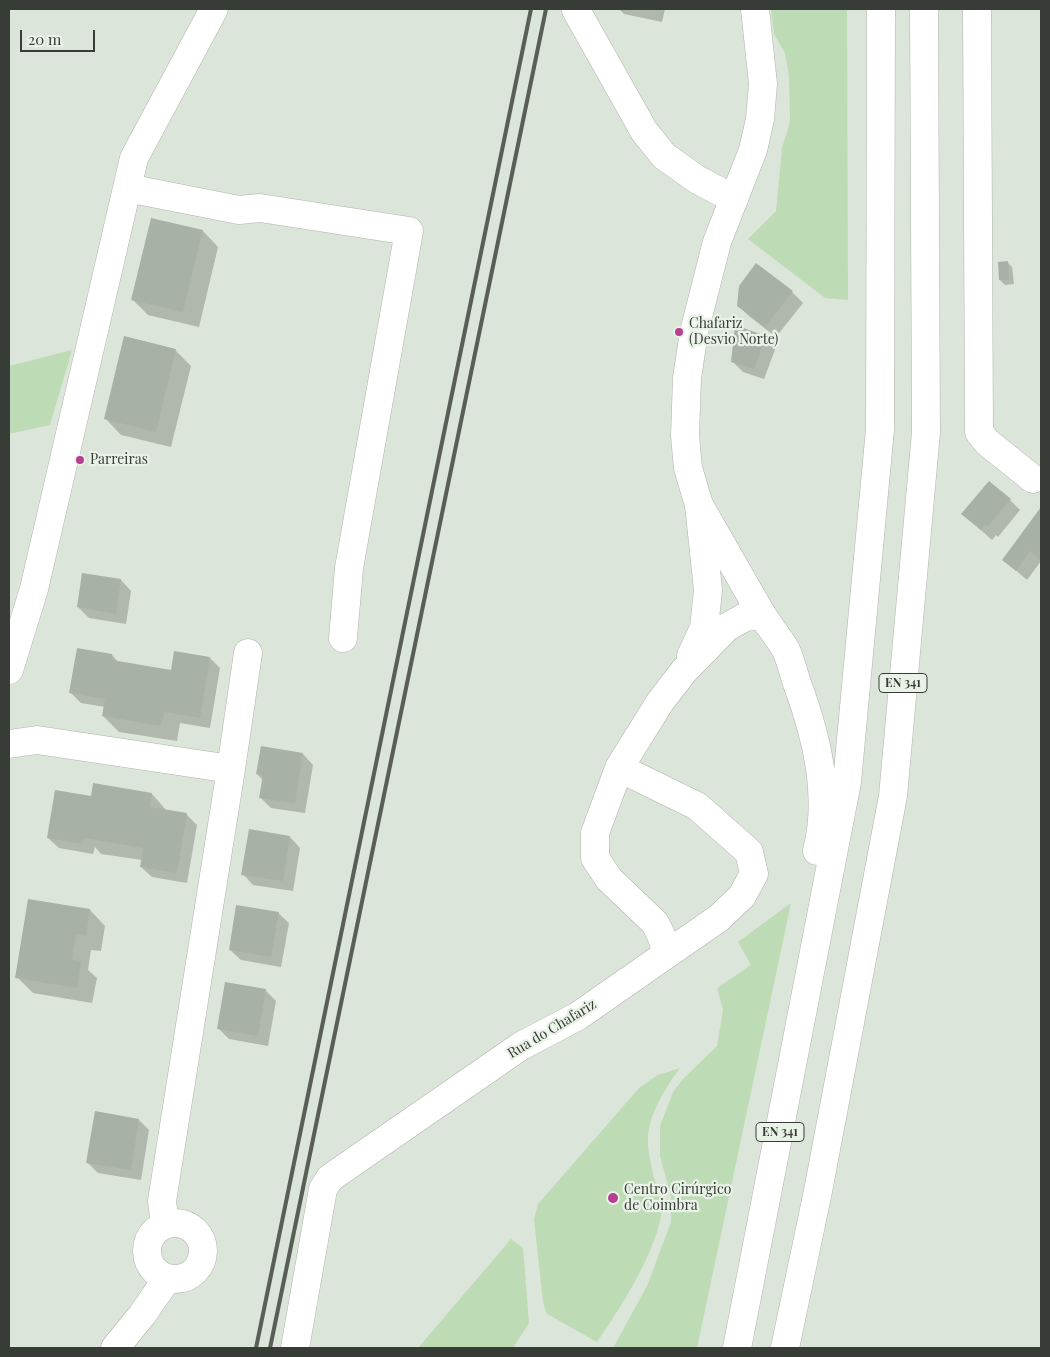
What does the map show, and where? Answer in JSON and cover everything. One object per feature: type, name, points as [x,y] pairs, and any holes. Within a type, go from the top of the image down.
[{"type":"main road","points":[[9,670],[16,628],[34,589],[134,158],[214,9]]},
{"type":"main road","points":[[684,671],[704,628],[708,590],[699,504],[688,468],[685,436],[687,378],[694,332],[717,242],[753,150],[760,119],[763,84],[754,9]]},
{"type":"main road","name":"EN 341","points":[[737,1348],[847,782],[880,429],[881,9]]},
{"type":"main road","name":"EN 341","points":[[786,1348],[818,1191],[893,796],[926,432],[924,9]]},
{"type":"main road","points":[[977,9],[979,432],[987,442],[1039,480]]},
{"type":"main road","points":[[576,10],[644,131],[664,156],[698,180],[734,199]]},
{"type":"main road","points":[[126,188],[240,210],[260,208],[409,231],[349,568],[342,638]]},
{"type":"main road","points":[[699,504],[762,615],[786,651],[804,704],[823,784],[821,837],[813,870],[822,916]]},
{"type":"main road","points":[[668,954],[655,923],[609,879],[595,858],[594,833],[619,768],[660,702],[684,671],[727,627],[745,617],[762,615]]},
{"type":"main road","points":[[165,1224],[162,1201],[248,653]]},
{"type":"main road","points":[[9,728],[37,740],[231,769]]},
{"type":"main road","points":[[9,744],[37,740]]},
{"type":"main road","name":"Rua do Chafariz","points":[[295,1348],[321,1195],[330,1178],[521,1046],[578,1016],[720,918],[742,896],[754,874],[749,852],[697,806],[619,768]]},
{"type":"main road","points":[[165,1224],[184,1224],[193,1229],[203,1245],[203,1255],[200,1264],[186,1278],[167,1279],[152,1269],[148,1261],[146,1252],[151,1235],[165,1224]]},
{"type":"main road","points":[[115,1348],[142,1316],[167,1279]]},
{"type":"green space","points":[[771,9],[847,9],[848,300],[825,298],[748,239],[776,211],[782,148],[790,122],[789,76],[785,53],[774,34]]},
{"type":"green space","points":[[72,350],[50,425],[9,434],[9,366]]},
{"type":"green space","points":[[791,903],[697,1348],[613,1348],[647,1286],[671,1222],[671,1196],[660,1156],[660,1126],[673,1092],[683,1079],[717,1046],[723,1010],[717,988],[751,965],[738,942]]},
{"type":"green space","points":[[680,1068],[658,1103],[649,1132],[648,1145],[653,1175],[662,1204],[654,1241],[637,1278],[597,1342],[547,1314],[543,1302],[534,1219],[538,1204],[640,1087],[658,1075]]},
{"type":"green space","points":[[511,1239],[523,1248],[529,1323],[513,1348],[418,1348]]},
{"type":"building","points":[[151,218],[203,230],[183,312],[131,300]]},
{"type":"building","points":[[1008,261],[1009,280],[999,280],[998,262]]},
{"type":"building","points":[[756,263],[793,291],[765,327],[737,306],[739,286]]},
{"type":"building","points":[[735,325],[766,336],[754,369],[731,362]]},
{"type":"building","points":[[124,336],[176,349],[156,432],[104,419]]},
{"type":"building","points":[[989,481],[1011,499],[987,527],[985,525],[981,530],[961,514]]},
{"type":"building","points":[[1041,507],[1041,561],[1030,551],[1016,571],[1002,560]]},
{"type":"building","points":[[82,573],[121,579],[116,614],[77,607]]},
{"type":"building","points":[[77,648],[112,654],[112,660],[171,670],[174,651],[210,657],[200,718],[164,712],[161,726],[102,716],[105,699],[69,693]]},
{"type":"building","points":[[261,746],[303,753],[295,803],[259,798],[263,775],[256,774]]},
{"type":"building","points":[[93,783],[152,793],[150,807],[187,813],[177,873],[140,867],[143,848],[84,838],[83,844],[47,838],[55,790],[91,796]]},
{"type":"building","points":[[249,829],[290,836],[283,881],[241,875]]},
{"type":"building","points":[[28,899],[90,909],[86,936],[76,934],[72,960],[81,961],[77,988],[15,978]]},
{"type":"building","points":[[236,905],[279,912],[271,957],[229,950]]},
{"type":"building","points":[[225,982],[266,989],[258,1036],[217,1029]]},
{"type":"building","points":[[95,1111],[139,1119],[131,1170],[86,1163]]},
{"type":"railway","points":[[256,1348],[531,9]]},
{"type":"railway","points":[[270,1348],[546,9]]},
{"type":"place","name":"Chafariz (Desvio Norte)","points":[[679,332]]},
{"type":"place","name":"Parreiras","points":[[80,460]]},
{"type":"place","name":"Centro Cirúrgico de Coimbra","points":[[613,1198]]}]
